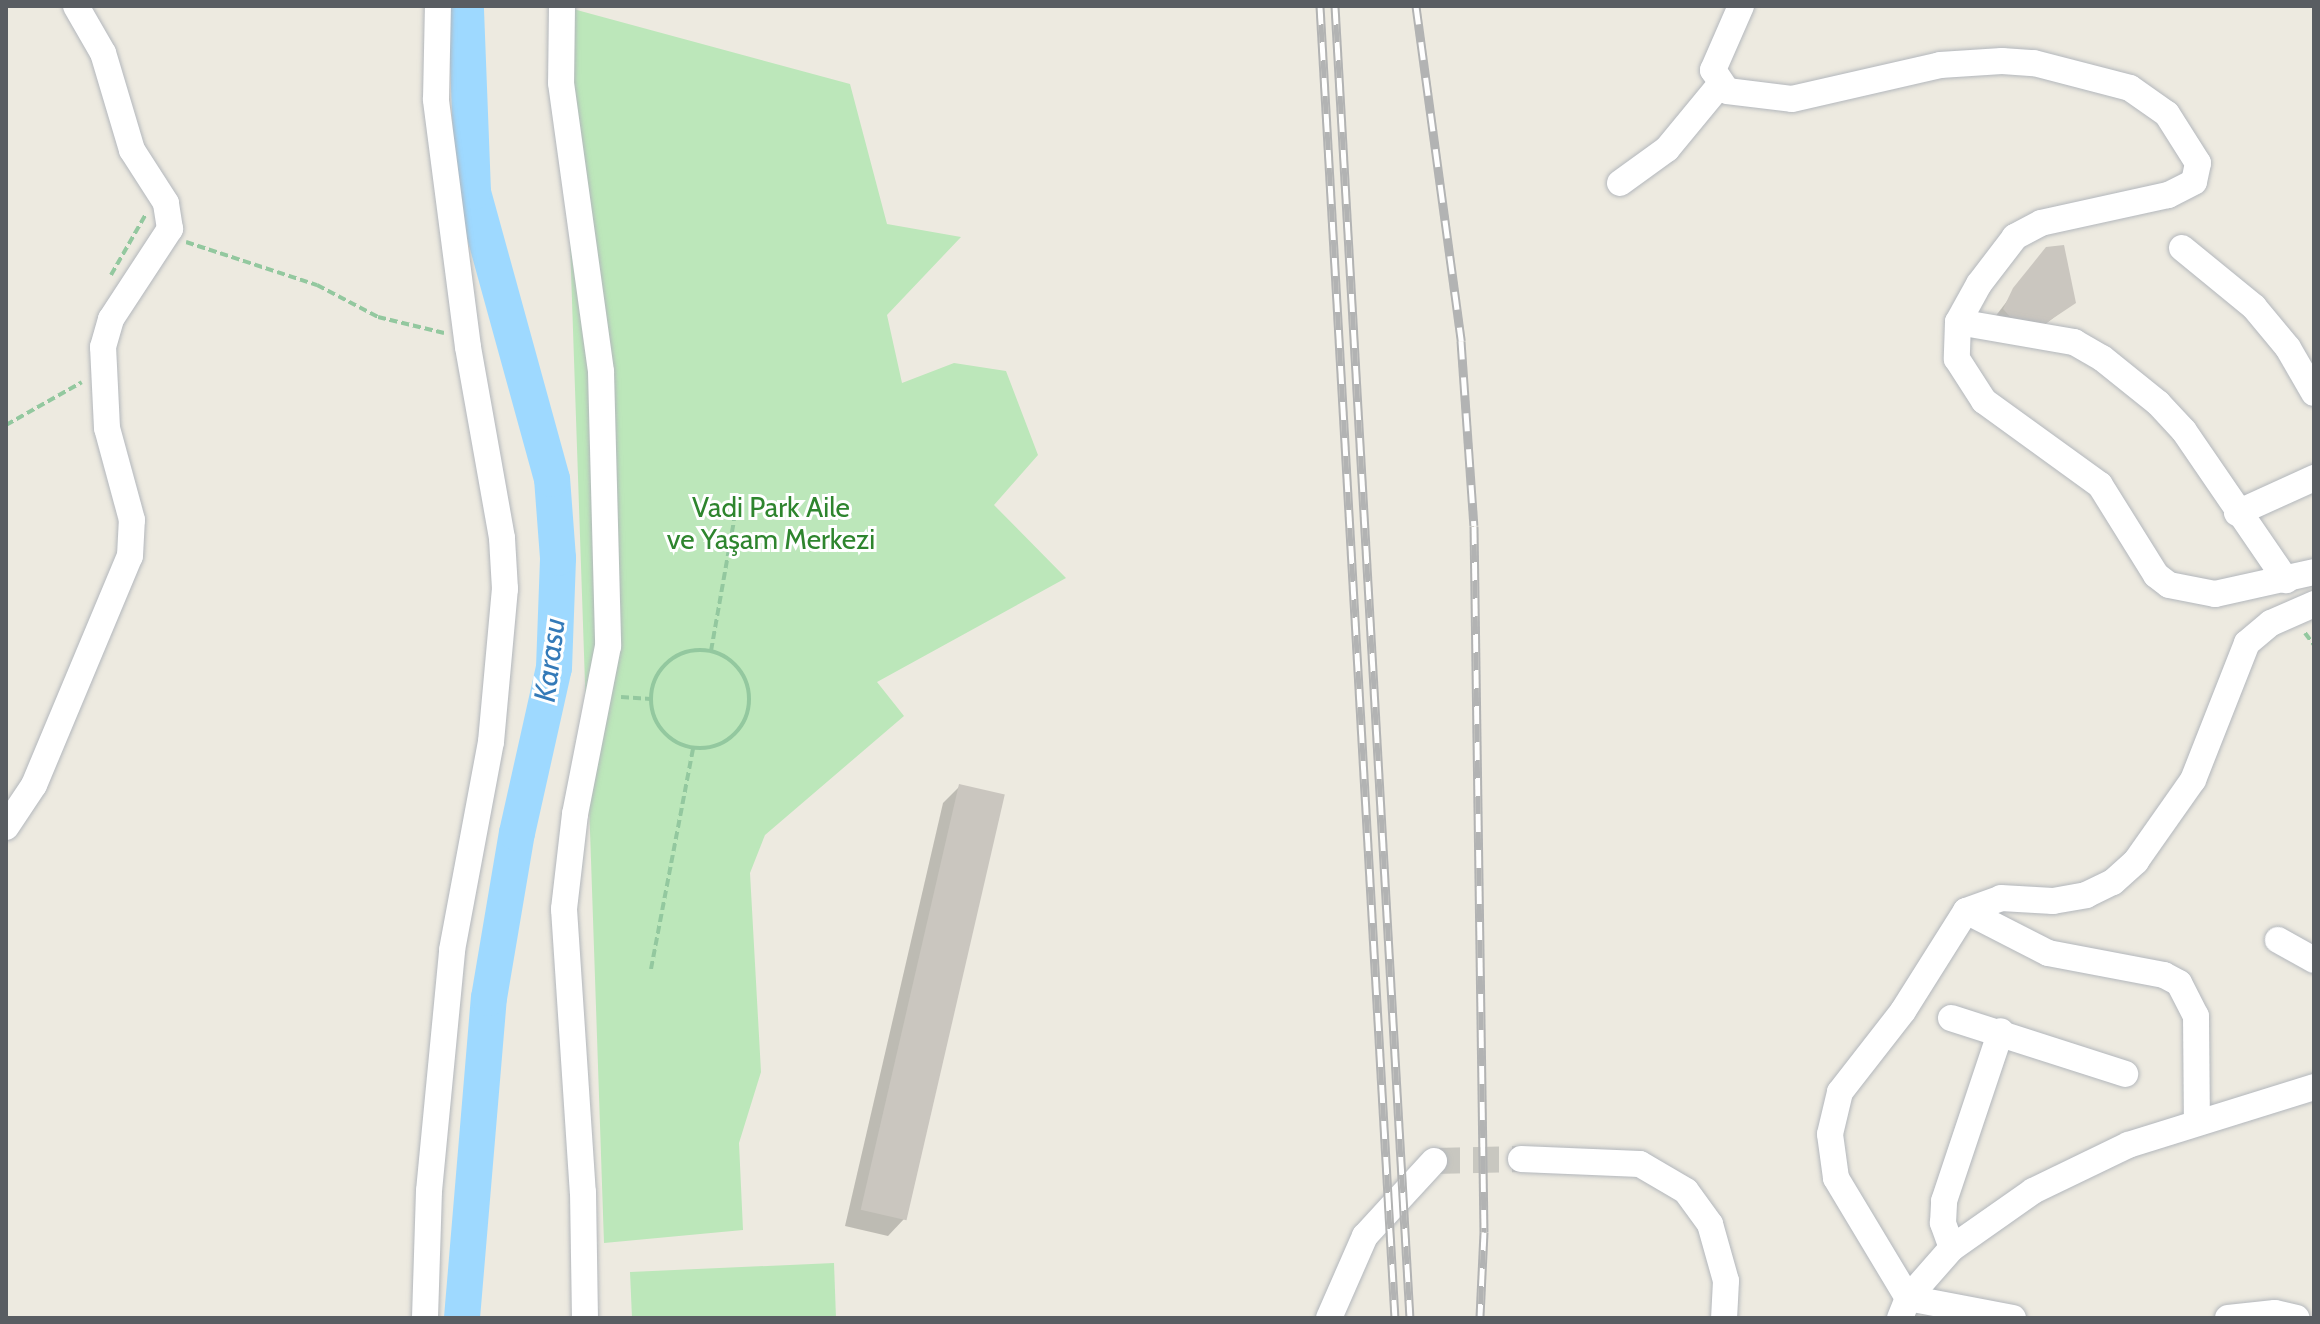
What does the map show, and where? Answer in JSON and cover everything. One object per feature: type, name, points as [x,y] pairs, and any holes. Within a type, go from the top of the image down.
[{"type":"street","points":[[6,827],[34,785],[64,702],[130,556],[132,520],[107,428],[103,347],[111,319],[170,229],[166,203],[132,150],[100,45],[76,6]]},
{"type":"street","points":[[425,1318],[429,1191],[452,950],[491,742],[505,589],[502,538],[466,332],[436,99],[438,6]]},
{"type":"street","points":[[562,6],[561,83],[601,372],[608,646],[570,844],[564,909],[583,1192],[585,1318]]},
{"type":"street","points":[[1741,6],[1713,70],[1719,86],[1743,95],[1792,99],[1940,65],[2018,62],[2130,88],[2167,114],[2198,163],[2194,182],[2168,195],[2027,229],[2004,248],[1958,322],[1957,359],[1972,388],[2100,485],[2156,575],[2198,594],[2286,580],[2314,572]]},
{"type":"street","points":[[1620,183],[1667,149],[1719,86]]},
{"type":"street","points":[[2182,248],[2254,307],[2288,348],[2314,393]]},
{"type":"street","points":[[1958,322],[2074,342],[2102,358],[2158,403],[2184,431],[2237,513],[2286,580]]},
{"type":"street","points":[[2237,513],[2314,478]]},
{"type":"street","points":[[1904,1308],[1844,1197],[1831,1158],[1830,1134],[1834,1111],[1850,1075],[1903,1011],[1966,911],[2001,898],[2071,899],[2113,882],[2155,838],[2193,780],[2247,643],[2271,623],[2314,604]]},
{"type":"street","points":[[1966,911],[2048,953],[2164,975],[2179,983],[2196,1016],[2197,1121]]},
{"type":"street","points":[[2278,940],[2314,960]]},
{"type":"street","points":[[1951,1018],[2001,1031],[2125,1074]]},
{"type":"street","points":[[1952,1248],[1943,1223],[1944,1201],[2001,1031]]},
{"type":"street","points":[[1904,1308],[1952,1248],[1996,1214],[2080,1166],[2197,1121],[2314,1087]]},
{"type":"street","points":[[1521,1159],[1640,1164],[1686,1191],[1710,1224],[1726,1281],[1724,1318]]},
{"type":"street","points":[[1329,1318],[1365,1236],[1434,1161]]},
{"type":"street","points":[[1904,1308],[1995,1316]]},
{"type":"street","points":[[2228,1318],[2275,1313],[2296,1318]]},
{"type":"path","points":[[170,229],[191,246],[317,285],[378,317],[432,333],[466,332]]},
{"type":"path","points":[[711,651],[734,520]]},
{"type":"path","points":[[711,651],[741,671],[750,702],[746,717],[725,742],[693,748],[665,734],[651,699],[657,674],[668,661],[682,653],[711,651]]},
{"type":"path","points":[[600,695],[651,699]]},
{"type":"path","points":[[651,969],[693,748]]},
{"type":"green space","name":"Vadi Park Aile ve Yaşam Merkezi","points":[[562,6],[850,84],[887,224],[961,237],[887,315],[902,383],[954,363],[1006,371],[1038,455],[994,505],[1066,578],[877,682],[904,716],[765,835],[750,873],[761,1072],[739,1143],[743,1230],[604,1243]]},
{"type":"green space","points":[[834,1263],[836,1318],[632,1318],[630,1272]]},
{"type":"building","points":[[2064,245],[2076,303],[2040,327],[2019,326],[2003,309],[2013,288],[2046,247]]},
{"type":"building","points":[[959,784],[1005,795],[906,1220],[861,1210]]},
{"type":"waterway","name":"Karasu","points":[[462,1318],[489,998],[517,833],[554,668],[558,558],[552,479],[473,192],[466,6]]},
{"type":"tunnel","points":[[1434,1161],[1521,1159]]},
{"type":"railway","points":[[1320,6],[1395,1318]]},
{"type":"railway","points":[[1335,6],[1410,1318]]},
{"type":"railway","points":[[1416,6],[1461,341],[1474,526],[1484,1232],[1480,1318]]}]
